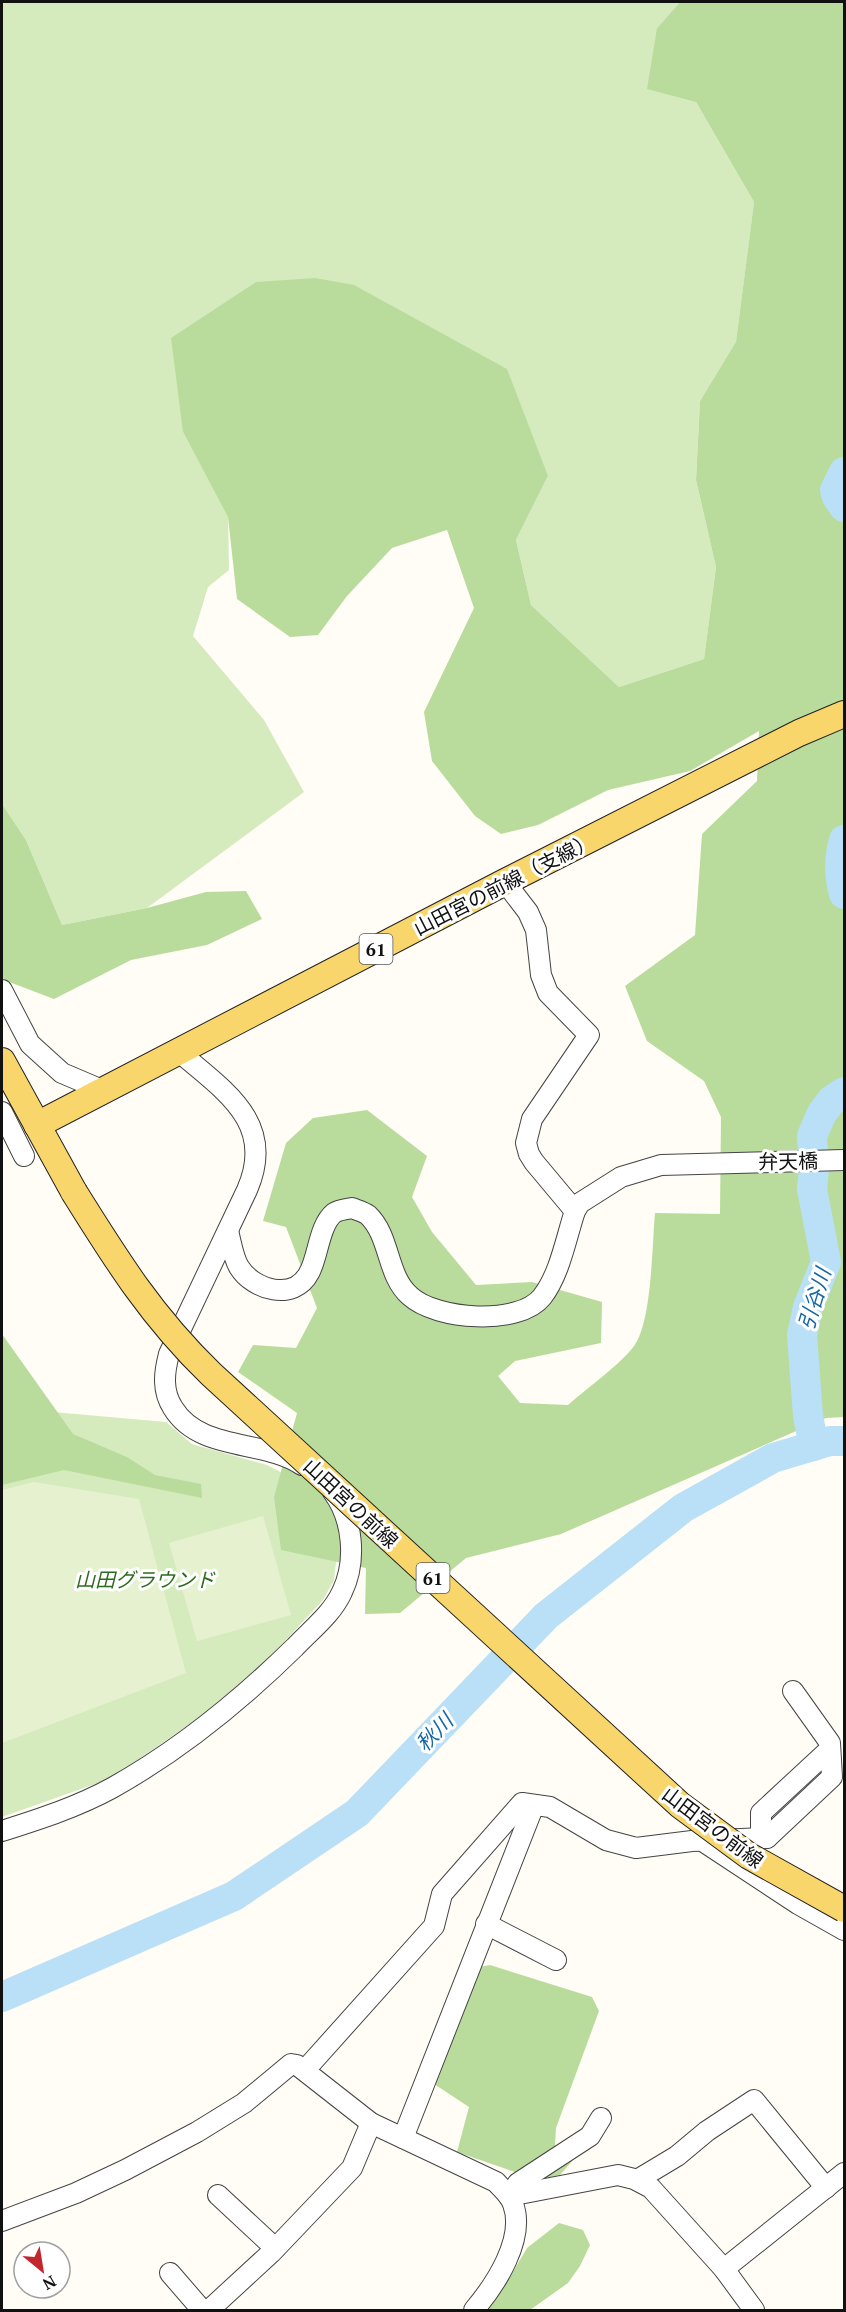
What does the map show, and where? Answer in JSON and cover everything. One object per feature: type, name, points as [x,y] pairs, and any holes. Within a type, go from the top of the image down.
[{"type":"main road","name":"山田宮の前線（支線）","points":[[41,1133],[102,1090],[799,733],[844,714]]},
{"type":"main road","name":"山田宮の前線","points":[[2,1060],[74,1192],[137,1291],[180,1343],[685,1810],[749,1856],[844,1909]]},
{"type":"street","points":[[228,1231],[239,1267],[255,1284],[266,1289],[282,1290],[299,1284],[309,1274],[324,1228],[334,1213],[352,1208],[368,1215],[381,1234],[394,1272],[410,1296],[444,1313],[480,1316],[525,1310],[537,1303],[553,1277],[575,1211],[534,1162],[526,1143],[532,1119],[589,1035],[548,993],[541,975],[536,930],[528,912],[505,882]]},
{"type":"street","points":[[2,990],[30,1044],[45,1060],[62,1073],[102,1090]]},
{"type":"street","points":[[2,1831],[77,1805],[111,1788],[206,1726],[266,1676],[323,1620],[344,1589],[351,1559],[350,1536],[340,1502],[326,1483],[295,1460],[199,1432],[183,1422],[168,1399],[164,1375],[169,1354],[228,1231],[254,1172],[257,1155],[253,1132],[240,1107],[178,1051]]},
{"type":"street","points":[[2,1112],[21,1164],[41,1133]]},
{"type":"street","name":"弁天橋","points":[[575,1211],[580,1203],[621,1177],[647,1168],[677,1164],[844,1160]]},
{"type":"street","points":[[528,1804],[550,1807],[606,1840],[636,1848],[692,1841],[766,1838],[832,1777],[830,1743],[793,1691]]},
{"type":"street","points":[[403,2138],[486,1924],[528,1804]]},
{"type":"street","points":[[305,2070],[434,1926],[442,1894],[528,1804]]},
{"type":"street","points":[[704,1842],[798,1904],[844,1929]]},
{"type":"street","points":[[486,1924],[556,1960]]},
{"type":"street","points":[[2,2222],[76,2193],[197,2132],[244,2103],[291,2064],[305,2070],[371,2123],[496,2182],[509,2196],[514,2206],[515,2224],[511,2249],[489,2291],[474,2310]]},
{"type":"street","points":[[637,2180],[677,2156],[708,2131],[754,2100],[826,2188]]},
{"type":"street","points":[[509,2196],[518,2183],[590,2136],[601,2118]]},
{"type":"street","points":[[209,2310],[275,2248],[352,2168],[371,2123]]},
{"type":"street","points":[[724,2269],[844,2173]]},
{"type":"street","points":[[509,2196],[618,2175],[637,2180],[651,2188],[724,2269],[754,2310]]},
{"type":"street","points":[[218,2196],[275,2248]]},
{"type":"street","points":[[170,2273],[202,2310]]},
{"type":"green space","points":[[2,2],[680,2],[657,28],[696,102],[754,202],[736,343],[700,401],[696,480],[716,567],[704,659],[619,687],[531,605],[516,540],[548,476],[183,432],[228,516],[229,570],[208,587],[193,636],[264,720],[304,792],[147,908],[62,925],[26,840],[2,804]]},
{"type":"green space","points":[[680,2],[844,2],[844,1417],[826,1418],[561,1534],[466,1558],[400,1613],[365,1614],[366,1568],[281,1550],[274,1497],[297,1413],[238,1372],[253,1345],[296,1348],[317,1308],[286,1227],[263,1221],[286,1143],[313,1118],[367,1110],[427,1156],[412,1197],[432,1232],[476,1285],[532,1282],[602,1302],[601,1343],[515,1361],[498,1376],[520,1403],[568,1405],[612,1368],[634,1346],[640,1335],[648,1302],[655,1213],[720,1214],[721,1117],[704,1081],[647,1041],[625,986],[695,935],[702,834],[757,781],[759,731],[690,771],[608,790],[538,825],[501,834],[475,816],[432,761],[424,712],[474,608],[447,530],[392,548],[347,596],[318,635],[290,637],[237,599],[228,517],[183,432],[171,338],[256,282],[315,278],[354,285],[507,369],[548,476],[516,540],[531,605],[619,687],[704,659],[716,567],[696,480],[700,401],[736,342],[754,202],[696,102],[647,89],[657,28]]},
{"type":"green space","points":[[2,804],[26,840],[62,925],[147,908],[206,892],[246,891],[262,919],[207,945],[131,960],[54,999],[4,980],[2,976]]},
{"type":"green space","points":[[2,1334],[73,1434],[127,1457],[155,1475],[201,1484],[202,1498],[64,1470],[2,1485]]},
{"type":"green space","name":"山田グラウンド","points":[[8,1408],[166,1422],[192,1444],[267,1465],[298,1481],[337,1553],[334,1580],[323,1600],[257,1671],[201,1716],[112,1778],[2,1817],[2,1427]]},
{"type":"green space","points":[[34,1482],[139,1499],[186,1673],[2,1743],[2,1490]]},
{"type":"green space","points":[[263,1516],[291,1615],[197,1641],[169,1543]]},
{"type":"green space","points":[[490,1965],[592,1997],[599,2011],[556,2128],[555,2145],[573,2160],[560,2175],[538,2180],[457,2152],[469,2107],[431,2082],[473,1968]]},
{"type":"green space","points":[[559,2223],[583,2230],[590,2245],[580,2266],[568,2283],[530,2310],[483,2310],[505,2285],[527,2248]]},
{"type":"waterway","name":"引谷川","points":[[844,472],[835,490],[844,507]]},
{"type":"waterway","name":"引谷川","points":[[844,840],[840,867],[844,894]]},
{"type":"waterway","name":"引谷川","points":[[814,1446],[808,1416],[802,1335],[808,1307],[826,1262],[812,1189],[814,1169],[812,1136],[822,1113],[832,1100],[844,1092]]},
{"type":"waterway","name":"秋川","points":[[2,1997],[234,1896],[357,1813],[546,1616],[683,1508],[773,1458],[830,1441],[844,1441]]}]
